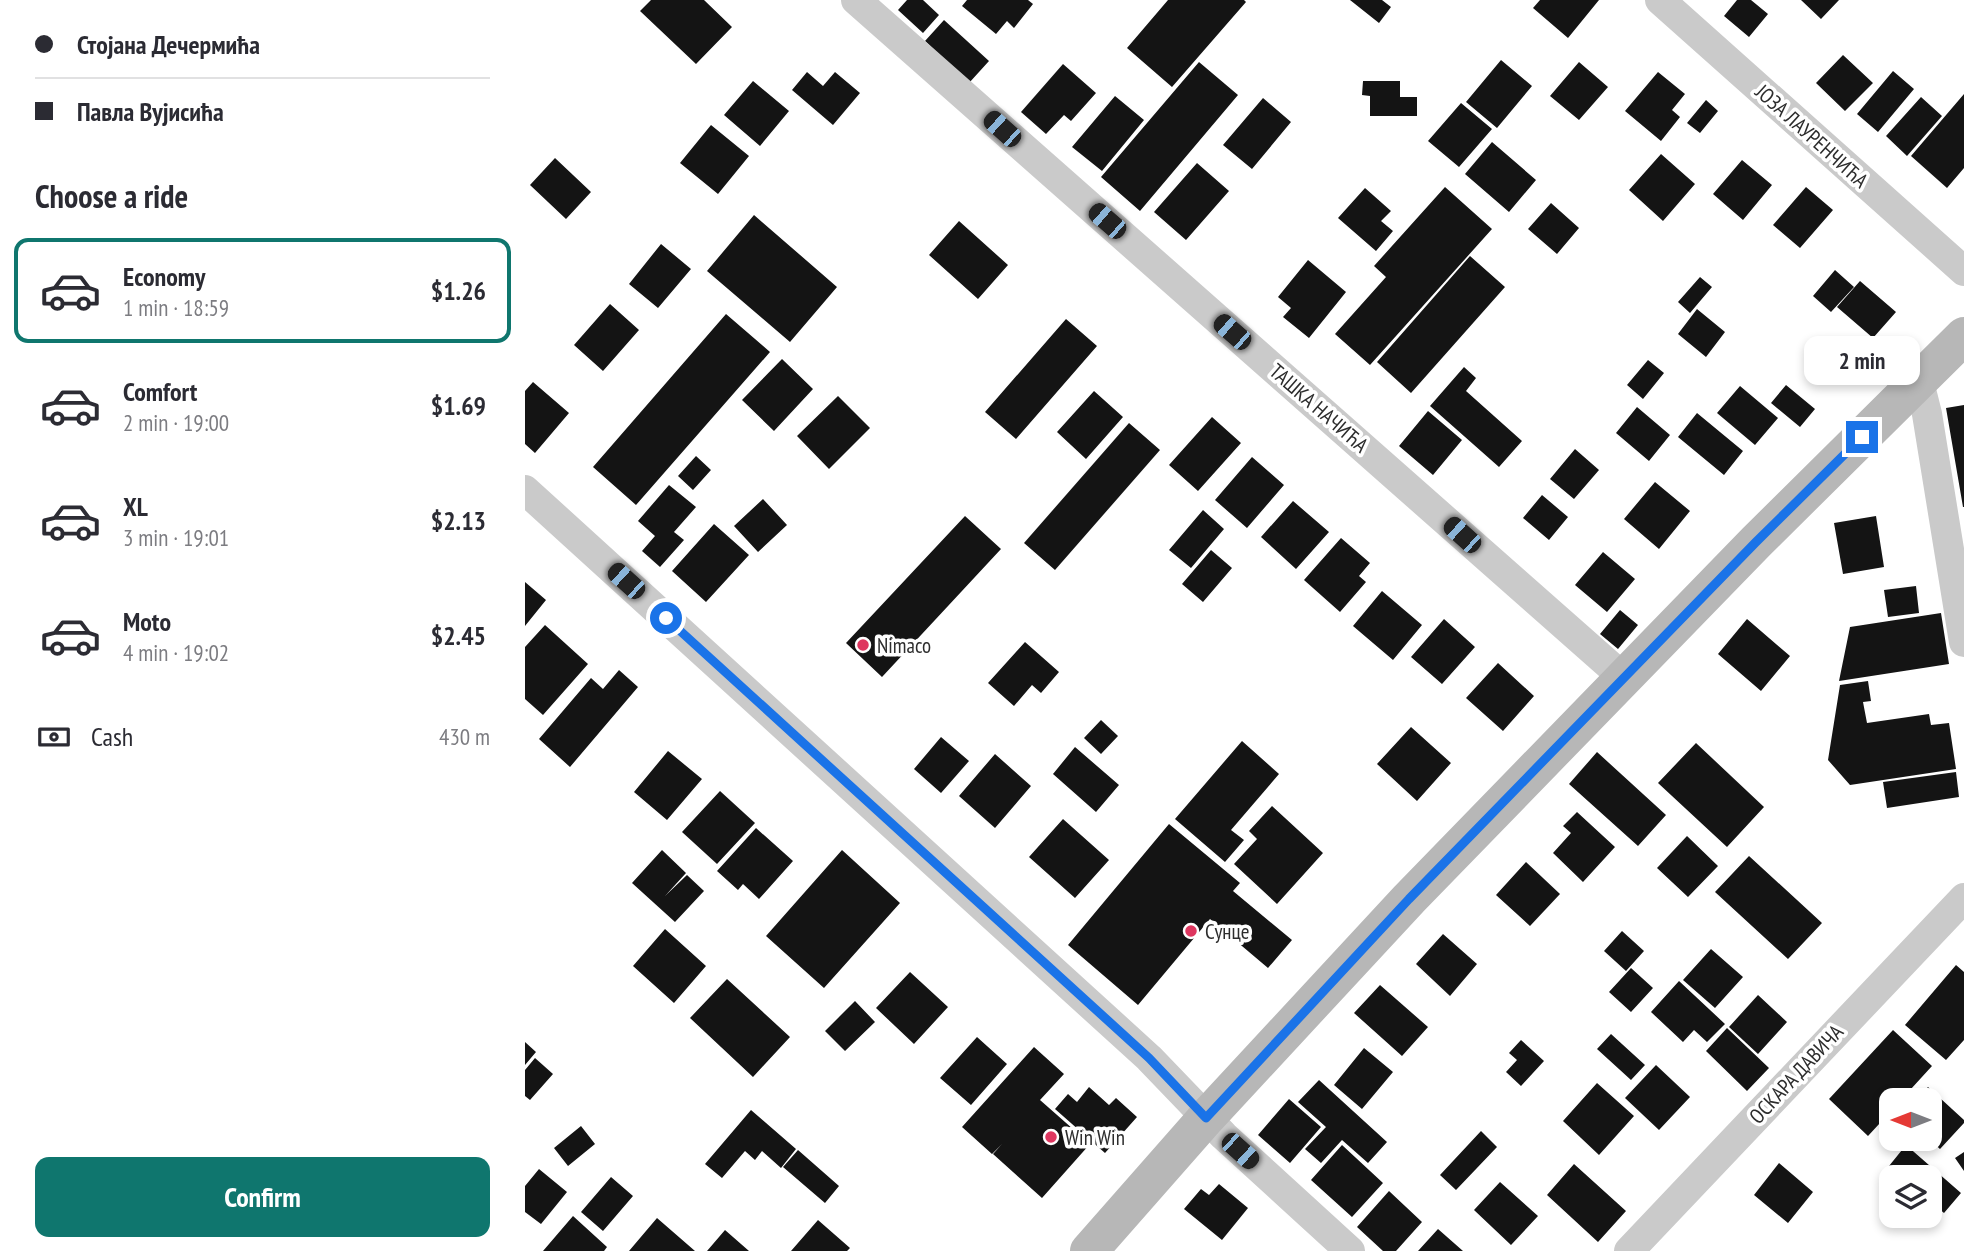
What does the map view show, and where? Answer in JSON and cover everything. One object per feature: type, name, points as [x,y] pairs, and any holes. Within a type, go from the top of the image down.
[{"type":"street","name":"ТАШКА НАЧИЋА","points":[[856,0],[1624,678]]},
{"type":"street","name":"ЈОЗА ЛАУРЕНЧИЋА","points":[[1660,0],[1964,271]]},
{"type":"street","points":[[1089,1251],[1206,1118],[1409,899],[1756,542],[1964,335]]},
{"type":"street","points":[[1915,384],[1922,394],[1927,414],[1964,642]]},
{"type":"street","points":[[525,490],[1140,1050],[1206,1118],[1350,1251]]},
{"type":"street","name":"ОСКАРА ДАВИЧА","points":[[1629,1251],[1964,898]]},
{"type":"building","points":[[651,0],[704,0],[732,27],[696,64],[640,11]]},
{"type":"building","points":[[907,0],[923,0],[939,15],[923,33],[898,10]]},
{"type":"building","points":[[967,0],[1028,0],[1033,4],[1014,28],[1007,21],[996,34],[962,6]]},
{"type":"building","points":[[1168,0],[1246,2],[1172,87],[1127,48]]},
{"type":"building","points":[[1350,0],[1382,0],[1391,7],[1379,23]]},
{"type":"building","points":[[1540,0],[1599,0],[1568,38],[1533,8]]},
{"type":"building","points":[[1737,0],[1751,0],[1768,14],[1749,37],[1724,16]]},
{"type":"building","points":[[1801,0],[1839,0],[1821,19]]},
{"type":"building","points":[[944,20],[989,61],[969,83],[925,41]]},
{"type":"building","points":[[1843,55],[1873,83],[1845,111],[1816,83]]},
{"type":"building","points":[[1501,60],[1532,86],[1497,128],[1466,102]]},
{"type":"building","points":[[1199,62],[1238,95],[1140,211],[1101,177]]},
{"type":"building","points":[[1579,62],[1608,87],[1579,120],[1550,96]]},
{"type":"building","points":[[1063,64],[1096,93],[1071,121],[1064,115],[1046,134],[1021,112]]},
{"type":"building","points":[[1893,71],[1914,89],[1878,132],[1857,114]]},
{"type":"building","points":[[807,72],[823,86],[835,72],[860,93],[833,125],[792,90]]},
{"type":"building","points":[[1658,72],[1685,94],[1672,110],[1680,117],[1661,141],[1625,111]]},
{"type":"building","points":[[753,81],[789,111],[760,146],[724,115]]},
{"type":"building","points":[[1363,81],[1400,81],[1400,97],[1417,97],[1417,116],[1370,116],[1370,96],[1362,95]]},
{"type":"building","points":[[1964,94],[1964,168],[1947,188],[1911,156]]},
{"type":"building","points":[[1115,96],[1144,120],[1102,171],[1072,147]]},
{"type":"building","points":[[1921,97],[1942,116],[1907,156],[1886,136]]},
{"type":"building","points":[[1263,98],[1291,122],[1252,169],[1223,145]]},
{"type":"building","points":[[1706,100],[1718,111],[1700,133],[1687,123]]},
{"type":"building","points":[[1461,103],[1492,129],[1459,167],[1428,141]]},
{"type":"building","points":[[711,125],[749,156],[718,194],[680,163]]},
{"type":"building","points":[[1492,142],[1536,180],[1509,212],[1465,174]]},
{"type":"building","points":[[1661,154],[1695,184],[1663,221],[1629,190]]},
{"type":"building","points":[[555,158],[591,192],[566,219],[530,185]]},
{"type":"building","points":[[1742,160],[1772,185],[1743,220],[1713,194]]},
{"type":"building","points":[[1197,163],[1229,191],[1186,240],[1154,212]]},
{"type":"building","points":[[1445,187],[1492,229],[1370,365],[1335,334],[1386,277],[1374,266]]},
{"type":"building","points":[[1806,187],[1833,210],[1800,248],[1773,225]]},
{"type":"building","points":[[1365,188],[1391,211],[1381,221],[1393,231],[1376,251],[1338,218]]},
{"type":"building","points":[[1551,203],[1579,228],[1557,254],[1528,229]]},
{"type":"building","points":[[754,215],[837,287],[790,342],[707,271]]},
{"type":"building","points":[[959,221],[1008,265],[978,299],[929,255]]},
{"type":"building","points":[[661,244],[691,269],[658,308],[629,284]]},
{"type":"building","points":[[1470,256],[1505,287],[1411,393],[1377,362]]},
{"type":"building","points":[[1308,260],[1346,292],[1309,338],[1283,317],[1291,308],[1278,297]]},
{"type":"building","points":[[1835,270],[1854,287],[1831,312],[1813,296]]},
{"type":"building","points":[[1700,277],[1712,287],[1690,313],[1678,302]]},
{"type":"building","points":[[1860,281],[1896,312],[1873,338],[1837,307]]},
{"type":"building","points":[[610,304],[639,330],[603,371],[574,345]]},
{"type":"building","points":[[1697,309],[1725,332],[1706,357],[1678,334]]},
{"type":"building","points":[[726,314],[770,352],[636,505],[593,467]]},
{"type":"building","points":[[1066,319],[1097,346],[1016,439],[985,412]]},
{"type":"building","points":[[782,359],[813,389],[774,431],[742,400]]},
{"type":"building","points":[[1648,360],[1664,373],[1643,399],[1627,385]]},
{"type":"building","points":[[1464,367],[1476,378],[1466,391],[1522,441],[1499,467],[1430,406]]},
{"type":"building","points":[[533,382],[569,413],[535,453],[525,444],[525,391]]},
{"type":"building","points":[[1786,385],[1815,409],[1800,427],[1771,403]]},
{"type":"building","points":[[1740,386],[1778,418],[1755,445],[1717,413]]},
{"type":"building","points":[[1094,391],[1123,417],[1086,459],[1057,432]]},
{"type":"building","points":[[838,396],[870,428],[829,469],[797,436]]},
{"type":"building","points":[[1964,405],[1964,507],[1963,507],[1946,408]]},
{"type":"building","points":[[1637,407],[1670,435],[1649,461],[1616,433]]},
{"type":"building","points":[[1428,411],[1462,440],[1433,475],[1399,446]]},
{"type":"building","points":[[1697,413],[1743,451],[1724,475],[1678,437]]},
{"type":"building","points":[[1212,417],[1241,443],[1198,491],[1169,465]]},
{"type":"building","points":[[1129,423],[1160,450],[1055,570],[1024,543]]},
{"type":"building","points":[[1575,449],[1599,470],[1574,499],[1550,479]]},
{"type":"building","points":[[696,456],[711,470],[693,490],[678,476]]},
{"type":"building","points":[[1252,457],[1284,485],[1247,528],[1215,500]]},
{"type":"building","points":[[1655,482],[1690,511],[1659,549],[1624,519]]},
{"type":"building","points":[[669,485],[696,507],[674,532],[684,540],[660,567],[642,551],[655,536],[638,521]]},
{"type":"building","points":[[1542,495],[1568,517],[1549,540],[1523,518]]},
{"type":"building","points":[[763,499],[787,525],[758,552],[734,526]]},
{"type":"building","points":[[1293,501],[1329,532],[1296,569],[1261,537]]},
{"type":"building","points":[[1203,510],[1224,529],[1191,568],[1169,550]]},
{"type":"building","points":[[965,516],[1001,549],[882,677],[846,643]]},
{"type":"building","points":[[1876,516],[1884,567],[1843,574],[1834,523]]},
{"type":"building","points":[[714,524],[749,555],[706,602],[672,571]]},
{"type":"building","points":[[1341,538],[1370,563],[1359,576],[1366,582],[1340,612],[1304,580]]},
{"type":"building","points":[[1211,550],[1232,568],[1203,602],[1182,584]]},
{"type":"building","points":[[1603,552],[1635,579],[1607,612],[1575,585]]},
{"type":"building","points":[[525,582],[546,600],[525,626]]},
{"type":"building","points":[[1916,586],[1919,613],[1888,617],[1884,590]]},
{"type":"building","points":[[1382,591],[1422,625],[1393,660],[1353,626]]},
{"type":"building","points":[[1620,610],[1638,625],[1618,649],[1600,634]]},
{"type":"building","points":[[1941,613],[1949,664],[1839,681],[1850,627]]},
{"type":"building","points":[[1444,619],[1475,647],[1442,684],[1411,657]]},
{"type":"building","points":[[1747,619],[1790,656],[1761,691],[1718,654]]},
{"type":"building","points":[[545,625],[588,664],[543,715],[525,699],[525,647]]},
{"type":"building","points":[[1025,642],[1059,672],[1041,693],[1032,685],[1014,706],[988,683]]},
{"type":"building","points":[[1498,663],[1534,696],[1503,731],[1466,698]]},
{"type":"building","points":[[619,670],[638,687],[570,767],[539,739],[591,678],[603,689]]},
{"type":"building","points":[[1868,681],[1871,701],[1863,702],[1867,723],[1929,714],[1931,725],[1949,723],[1956,769],[1850,785],[1828,760],[1840,685]]},
{"type":"building","points":[[1101,720],[1118,736],[1101,754],[1084,738]]},
{"type":"building","points":[[1411,727],[1451,763],[1417,801],[1377,764]]},
{"type":"building","points":[[941,737],[969,761],[941,793],[914,769]]},
{"type":"building","points":[[1242,741],[1279,774],[1231,830],[1244,840],[1225,862],[1175,819]]},
{"type":"building","points":[[1696,743],[1764,807],[1727,847],[1658,783]]},
{"type":"building","points":[[1075,747],[1119,785],[1096,812],[1053,774]]},
{"type":"building","points":[[668,751],[702,779],[667,820],[634,792]]},
{"type":"building","points":[[1597,752],[1666,815],[1638,846],[1569,784]]},
{"type":"building","points":[[995,754],[1031,786],[995,828],[959,796]]},
{"type":"building","points":[[1956,772],[1959,797],[1887,808],[1883,782]]},
{"type":"building","points":[[720,791],[755,823],[717,864],[682,832]]},
{"type":"building","points":[[1272,806],[1323,853],[1277,904],[1234,864],[1257,839],[1249,831]]},
{"type":"building","points":[[1577,812],[1615,847],[1583,882],[1553,853],[1571,833],[1563,826]]},
{"type":"building","points":[[1063,819],[1109,860],[1075,898],[1029,857]]},
{"type":"building","points":[[1169,824],[1240,883],[1233,891],[1292,940],[1268,968],[1210,919],[1138,1005],[1068,945]]},
{"type":"building","points":[[756,828],[793,861],[759,899],[743,884],[738,890],[717,871]]},
{"type":"building","points":[[1687,836],[1718,866],[1688,897],[1657,868]]},
{"type":"building","points":[[662,850],[686,873],[665,896],[687,875],[704,891],[675,922],[632,883]]},
{"type":"building","points":[[842,850],[900,903],[824,988],[766,936]]},
{"type":"building","points":[[1749,856],[1822,923],[1788,959],[1715,892]]},
{"type":"building","points":[[1526,862],[1560,894],[1530,926],[1496,895]]},
{"type":"building","points":[[665,929],[706,966],[674,1003],[633,966]]},
{"type":"building","points":[[1622,931],[1644,951],[1626,971],[1604,951]]},
{"type":"building","points":[[1443,934],[1477,964],[1450,996],[1416,964]]},
{"type":"building","points":[[1711,949],[1743,977],[1715,1008],[1683,980]]},
{"type":"building","points":[[1956,965],[1964,972],[1964,1040],[1946,1060],[1905,1025]]},
{"type":"building","points":[[1631,968],[1653,988],[1631,1012],[1609,992]]},
{"type":"building","points":[[910,972],[948,1007],[914,1044],[876,1008]]},
{"type":"building","points":[[727,979],[790,1037],[753,1077],[690,1018]]},
{"type":"building","points":[[1679,981],[1725,1024],[1707,1042],[1694,1030],[1683,1042],[1651,1012]]},
{"type":"building","points":[[1380,985],[1428,1027],[1402,1056],[1354,1013]]},
{"type":"building","points":[[1758,995],[1787,1022],[1758,1054],[1729,1027]]},
{"type":"building","points":[[855,1001],[875,1022],[845,1051],[825,1031]]},
{"type":"building","points":[[1727,1028],[1769,1068],[1747,1091],[1706,1051]]},
{"type":"building","points":[[1893,1030],[1932,1066],[1912,1088],[1879,1088],[1879,1124],[1868,1136],[1829,1099]]},
{"type":"building","points":[[1611,1034],[1645,1065],[1631,1080],[1597,1049]]},
{"type":"building","points":[[977,1037],[1007,1064],[971,1105],[940,1078]]},
{"type":"building","points":[[1521,1040],[1544,1061],[1521,1086],[1506,1072],[1517,1060],[1509,1053]]},
{"type":"building","points":[[525,1042],[536,1052],[525,1065]]},
{"type":"building","points":[[1034,1047],[1064,1074],[1040,1100],[1090,1144],[1042,1198],[993,1154],[1002,1144],[992,1154],[962,1127]]},
{"type":"building","points":[[1364,1048],[1393,1072],[1362,1109],[1334,1085]]},
{"type":"building","points":[[535,1058],[553,1074],[530,1100],[525,1096],[525,1070]]},
{"type":"building","points":[[1656,1065],[1690,1097],[1659,1130],[1625,1098]]},
{"type":"building","points":[[1319,1080],[1387,1142],[1368,1163],[1342,1140],[1321,1163],[1305,1149],[1326,1127],[1298,1102]]},
{"type":"building","points":[[1597,1083],[1634,1116],[1599,1155],[1563,1121]]},
{"type":"building","points":[[1089,1087],[1109,1105],[1116,1098],[1137,1117],[1105,1153],[1055,1109],[1068,1094],[1077,1102]]},
{"type":"building","points":[[1289,1099],[1321,1127],[1290,1163],[1258,1135]]},
{"type":"building","points":[[1943,1101],[1964,1123],[1943,1146]]},
{"type":"building","points":[[751,1110],[796,1149],[781,1168],[762,1151],[755,1160],[745,1151],[722,1178],[705,1164]]},
{"type":"building","points":[[581,1126],[595,1144],[568,1166],[554,1148]]},
{"type":"building","points":[[1481,1131],[1497,1147],[1456,1190],[1440,1175]]},
{"type":"building","points":[[1342,1145],[1383,1183],[1352,1217],[1311,1180]]},
{"type":"building","points":[[798,1150],[839,1186],[825,1203],[783,1167]]},
{"type":"building","points":[[1900,1152],[1914,1152],[1929,1165],[1890,1165]]},
{"type":"building","points":[[1964,1152],[1964,1171],[1955,1158]]},
{"type":"building","points":[[1779,1163],[1813,1192],[1788,1223],[1754,1195]]},
{"type":"building","points":[[1574,1164],[1626,1211],[1598,1242],[1547,1195]]},
{"type":"building","points":[[539,1169],[567,1192],[541,1224],[525,1212],[525,1186]]},
{"type":"building","points":[[1942,1176],[1961,1193],[1944,1213],[1942,1211]]},
{"type":"building","points":[[611,1177],[633,1196],[603,1231],[581,1212]]},
{"type":"building","points":[[1500,1182],[1538,1216],[1511,1245],[1474,1210]]},
{"type":"building","points":[[1219,1184],[1248,1208],[1222,1240],[1184,1209],[1201,1189],[1209,1195]]},
{"type":"building","points":[[1389,1191],[1422,1222],[1396,1251],[1383,1251],[1357,1227]]},
{"type":"building","points":[[573,1216],[607,1247],[604,1251],[543,1251]]},
{"type":"building","points":[[657,1218],[695,1251],[629,1251]]},
{"type":"building","points":[[818,1220],[850,1248],[847,1251],[791,1251]]},
{"type":"building","points":[[1438,1229],[1463,1251],[1418,1251]]},
{"type":"building","points":[[725,1230],[749,1251],[707,1251]]},
{"type":"place","name":"Nimaco","points":[[863,645]]},
{"type":"place","name":"Сунце","points":[[1191,931]]},
{"type":"place","name":"Win Win","points":[[1051,1137]]},
{"type":"route","points":[[666,618],[1149,1058],[1206,1118],[1409,899],[1756,542],[1862,437]]}]
